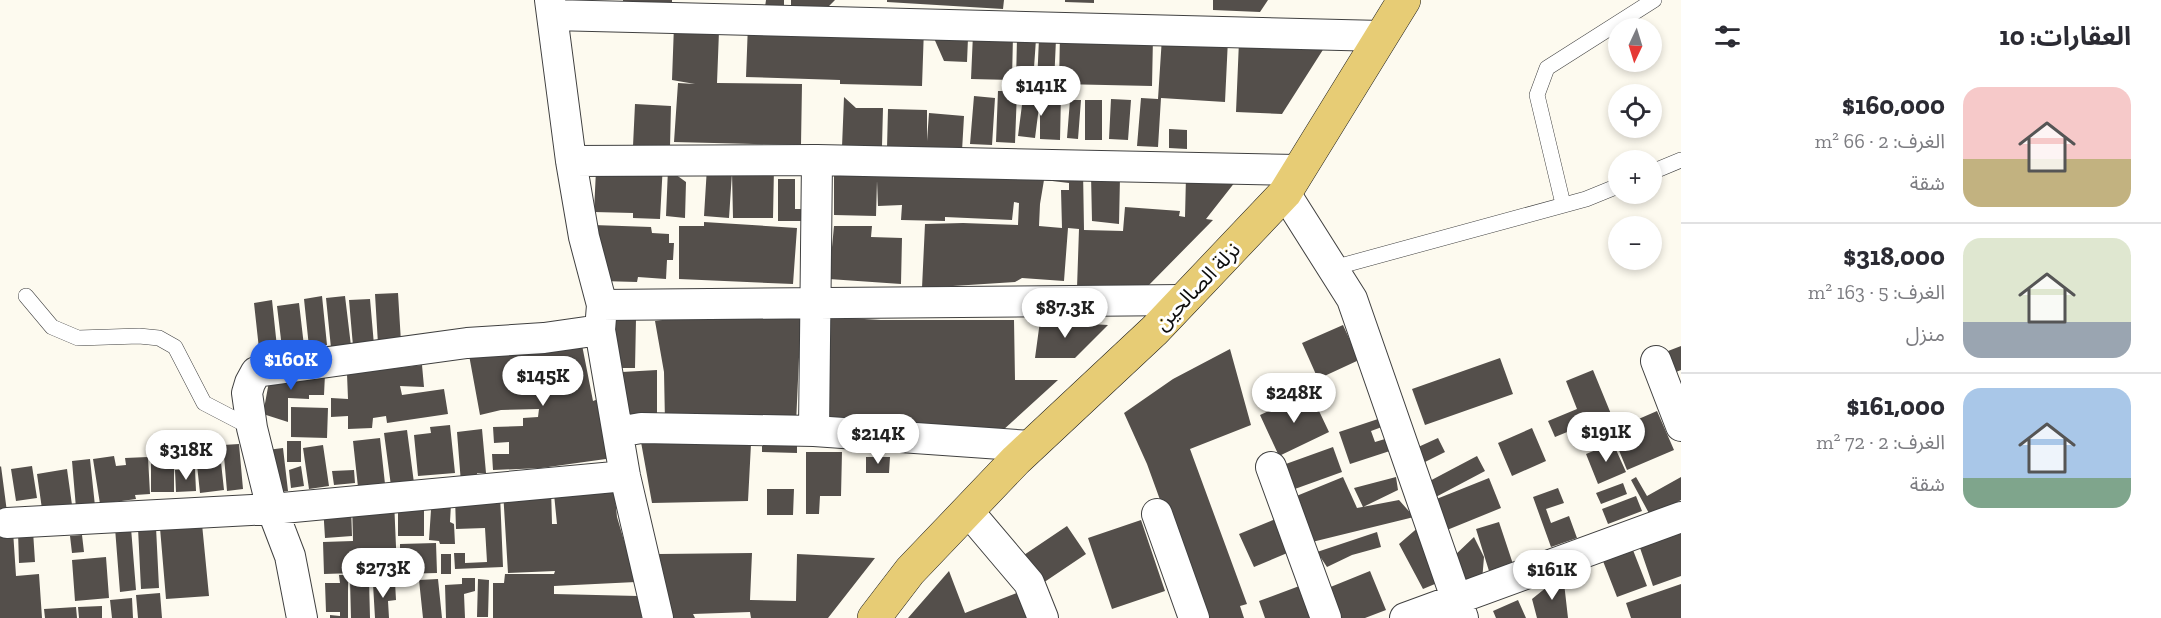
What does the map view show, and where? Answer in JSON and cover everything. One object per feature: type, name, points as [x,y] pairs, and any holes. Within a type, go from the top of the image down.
[{"type":"main road","name":"نزلة الصالحين","points":[[874,618],[910,571],[1031,446],[1155,330],[1291,182],[1404,0]]},
{"type":"street","points":[[658,618],[625,476],[601,318],[571,161],[551,7],[1382,36]]},
{"type":"street","points":[[571,161],[818,160],[1291,182],[1333,268],[1352,300],[1460,609]]},
{"type":"street","points":[[814,431],[818,160]]},
{"type":"street","points":[[302,618],[290,556],[272,509],[252,428],[247,393],[256,372],[467,343],[544,338],[601,318],[816,303],[1184,300]]},
{"type":"street","points":[[1656,360],[1681,426]]},
{"type":"street","points":[[618,432],[641,428],[814,431],[1031,446]]},
{"type":"street","points":[[1271,467],[1326,618]]},
{"type":"street","points":[[7,523],[272,509],[625,476]]},
{"type":"street","points":[[968,511],[1029,583],[1043,618]]},
{"type":"street","points":[[1157,514],[1194,618]]},
{"type":"street","points":[[1405,618],[1460,609],[1681,517]]},
{"type":"lane","points":[[1563,204],[1537,95],[1547,68],[1654,0]]},
{"type":"lane","points":[[1662,168],[1681,160]]},
{"type":"lane","points":[[1333,268],[1586,199],[1608,190]]},
{"type":"lane","points":[[26,296],[52,327],[78,338],[139,336],[159,338],[175,347],[204,403],[252,428]]},
{"type":"building","points":[[623,0],[672,0],[672,6],[623,4]]},
{"type":"building","points":[[766,0],[784,0],[784,8],[765,7]]},
{"type":"building","points":[[791,0],[835,0],[829,6],[791,6]]},
{"type":"building","points":[[887,0],[1004,0],[1003,9],[887,2]]},
{"type":"building","points":[[1065,0],[1094,0],[1094,3],[1065,2]]},
{"type":"building","points":[[1213,0],[1268,0],[1260,12],[1213,10]]},
{"type":"building","points":[[748,24],[924,28],[922,86],[840,84],[840,80],[746,77]]},
{"type":"building","points":[[674,25],[719,31],[717,83],[802,84],[801,145],[674,142],[678,83],[695,84],[672,80]]},
{"type":"building","points":[[973,34],[1013,35],[1012,80],[971,79]]},
{"type":"building","points":[[1060,34],[1153,37],[1152,86],[1059,84]]},
{"type":"building","points":[[933,36],[968,38],[967,62],[944,61]]},
{"type":"building","points":[[1162,37],[1228,39],[1225,102],[1161,98],[1158,147],[1137,146],[1141,98],[1158,99]]},
{"type":"building","points":[[1017,38],[1036,39],[1033,82],[1016,81]]},
{"type":"building","points":[[1039,38],[1056,39],[1054,84],[1037,84]]},
{"type":"building","points":[[1239,41],[1326,45],[1282,114],[1236,112]]},
{"type":"building","points":[[998,91],[1017,91],[1015,143],[996,142]]},
{"type":"building","points":[[1042,93],[1061,94],[1060,140],[1040,139]]},
{"type":"building","points":[[974,96],[995,98],[992,145],[970,144]]},
{"type":"building","points":[[844,97],[856,108],[883,108],[882,146],[842,147]]},
{"type":"building","points":[[1023,97],[1040,99],[1035,138],[1018,136]]},
{"type":"building","points":[[1111,99],[1131,100],[1128,140],[1109,139]]},
{"type":"building","points":[[1070,100],[1081,100],[1078,139],[1067,138]]},
{"type":"building","points":[[1085,100],[1102,100],[1102,140],[1085,140]]},
{"type":"building","points":[[635,104],[671,106],[670,147],[633,146]]},
{"type":"building","points":[[888,109],[927,110],[927,141],[929,113],[964,116],[962,151],[887,148]]},
{"type":"building","points":[[1169,129],[1187,130],[1187,149],[1169,148]]},
{"type":"building","points":[[663,163],[660,219],[633,218],[633,213],[594,212],[596,170]]},
{"type":"building","points":[[707,167],[774,167],[773,218],[733,218],[732,173],[729,218],[704,216]]},
{"type":"building","points":[[668,169],[686,182],[685,218],[666,216]]},
{"type":"building","points":[[834,170],[1083,170],[1084,230],[1123,231],[1125,207],[1180,211],[1179,216],[1185,217],[1186,176],[1239,177],[1206,219],[1213,220],[1145,289],[1077,288],[1079,229],[1068,228],[1064,281],[1022,278],[1015,282],[922,288],[925,224],[1018,225],[1019,203],[1014,202],[1012,220],[945,217],[945,221],[901,220],[902,205],[878,206],[877,181],[876,216],[834,215]],"holes":[[[1044,180],[1069,183],[1069,190],[1061,190],[1062,228],[1039,226]]]},
{"type":"building","points":[[1091,175],[1120,177],[1119,224],[1092,221]]},
{"type":"building","points":[[778,179],[795,179],[795,209],[801,209],[801,221],[778,221]]},
{"type":"building","points":[[704,222],[797,228],[793,284],[679,279],[679,226],[704,226]]},
{"type":"building","points":[[593,225],[651,227],[652,233],[669,234],[669,243],[674,243],[673,260],[667,260],[666,279],[638,277],[637,282],[601,281]]},
{"type":"building","points":[[834,226],[872,226],[871,237],[902,238],[901,284],[829,279]]},
{"type":"building","points":[[398,293],[401,342],[378,344],[375,294]]},
{"type":"building","points":[[322,296],[327,345],[309,347],[304,299]]},
{"type":"building","points":[[345,296],[351,346],[331,348],[326,298]]},
{"type":"building","points":[[370,299],[374,345],[353,346],[349,300]]},
{"type":"building","points":[[272,300],[277,347],[259,349],[254,303]]},
{"type":"building","points":[[299,303],[304,346],[282,348],[277,306]]},
{"type":"building","points":[[801,313],[796,424],[665,422],[664,372],[655,321],[706,314]]},
{"type":"building","points":[[831,317],[881,320],[1014,320],[1015,380],[1058,380],[1002,431],[825,422]]},
{"type":"building","points":[[605,319],[636,319],[635,368],[613,368]]},
{"type":"building","points":[[1040,321],[1108,325],[1075,358],[1035,358]]},
{"type":"building","points":[[1343,325],[1359,360],[1318,379],[1302,343]]},
{"type":"building","points":[[582,345],[593,401],[601,398],[613,458],[541,468],[493,470],[492,454],[509,454],[509,442],[494,443],[493,427],[523,426],[523,418],[538,417],[539,409],[501,410],[480,415],[469,355]]},
{"type":"building","points":[[1681,346],[1681,370],[1676,372],[1668,351]]},
{"type":"building","points":[[1230,349],[1251,425],[1190,449],[1247,604],[1240,606],[1244,618],[1203,618],[1147,464],[1124,413],[1173,379]]},
{"type":"building","points":[[1500,358],[1513,394],[1425,425],[1412,389]]},
{"type":"building","points":[[422,365],[424,387],[400,386],[402,395],[444,389],[448,414],[387,423],[386,416],[373,418],[372,428],[348,429],[348,416],[331,417],[331,398],[348,399],[347,374]]},
{"type":"building","points":[[657,370],[657,421],[628,420],[622,372]]},
{"type":"building","points":[[1593,370],[1611,414],[1555,437],[1548,421],[1577,409],[1566,381]]},
{"type":"building","points":[[271,371],[325,374],[324,395],[309,395],[309,399],[288,398],[288,422],[263,414]]},
{"type":"building","points":[[1310,392],[1329,432],[1279,456],[1260,415]]},
{"type":"building","points":[[291,407],[328,408],[327,438],[291,437]]},
{"type":"building","points":[[1657,411],[1674,450],[1627,470],[1611,431]]},
{"type":"building","points":[[1387,416],[1390,424],[1371,431],[1375,442],[1395,436],[1399,448],[1350,464],[1339,432]]},
{"type":"building","points":[[450,425],[455,473],[418,476],[414,435],[431,433],[430,427]]},
{"type":"building","points":[[1532,428],[1546,461],[1512,476],[1498,443]]},
{"type":"building","points":[[482,429],[486,473],[477,473],[478,481],[461,483],[457,432]]},
{"type":"building","points":[[407,430],[414,483],[391,486],[384,433]]},
{"type":"building","points":[[380,438],[385,484],[358,487],[353,441]]},
{"type":"building","points":[[1438,438],[1445,452],[1423,463],[1416,448]]},
{"type":"building","points":[[287,441],[301,441],[301,462],[287,462]]},
{"type":"building","points":[[641,442],[751,444],[748,501],[652,503]]},
{"type":"building","points":[[762,442],[797,443],[797,453],[762,452]]},
{"type":"building","points":[[1613,443],[1626,472],[1598,484],[1586,454]]},
{"type":"building","points":[[219,444],[224,490],[200,493],[195,446]]},
{"type":"building","points":[[239,444],[243,489],[227,491],[223,445]]},
{"type":"building","points":[[323,445],[329,486],[309,489],[303,448]]},
{"type":"building","points":[[1333,447],[1342,472],[1292,490],[1283,465]]},
{"type":"building","points":[[283,448],[288,491],[271,493],[267,450]]},
{"type":"building","points":[[806,452],[842,452],[841,496],[820,496],[819,514],[806,514]]},
{"type":"building","points":[[114,456],[116,466],[126,465],[125,458],[148,457],[150,494],[135,495],[136,499],[100,504],[93,459]]},
{"type":"building","points":[[1477,456],[1485,471],[1432,499],[1424,484]]},
{"type":"building","points":[[866,457],[890,457],[889,473],[866,473]]},
{"type":"building","points":[[90,459],[95,506],[76,508],[72,461]]},
{"type":"building","points":[[151,460],[174,460],[174,492],[151,492]]},
{"type":"building","points":[[32,466],[37,498],[16,501],[11,469]]},
{"type":"building","points":[[301,466],[304,486],[291,488],[289,470]]},
{"type":"building","points":[[0,467],[7,512],[0,513]]},
{"type":"building","points":[[67,469],[72,505],[42,509],[37,474]]},
{"type":"building","points":[[195,469],[196,491],[176,492],[175,470]]},
{"type":"building","points":[[354,470],[355,483],[334,485],[332,471]]},
{"type":"building","points":[[1343,477],[1357,508],[1399,500],[1414,517],[1312,542],[1294,497]]},
{"type":"building","points":[[1396,477],[1398,490],[1363,507],[1354,488]]},
{"type":"building","points":[[1636,477],[1647,496],[1681,477],[1681,500],[1651,517],[1631,480]]},
{"type":"building","points":[[1489,478],[1501,508],[1447,530],[1434,500]]},
{"type":"building","points":[[1623,483],[1627,494],[1601,504],[1596,493]]},
{"type":"building","points":[[614,487],[617,517],[625,544],[629,544],[636,582],[554,586],[554,594],[638,596],[642,618],[493,618],[493,583],[504,583],[505,574],[554,574],[555,571],[508,573],[503,491],[551,488],[552,524],[557,524],[554,494]]},
{"type":"building","points":[[1558,488],[1564,503],[1546,509],[1551,523],[1569,516],[1577,538],[1551,547],[1533,497]]},
{"type":"building","points":[[767,489],[794,489],[793,515],[767,515]]},
{"type":"building","points":[[500,494],[503,567],[455,569],[454,553],[465,553],[465,563],[487,562],[485,528],[456,529],[455,497]]},
{"type":"building","points":[[432,495],[451,504],[450,522],[454,524],[455,544],[440,544],[439,541],[429,540]]},
{"type":"building","points":[[1636,496],[1642,511],[1608,524],[1602,509]]},
{"type":"building","points":[[394,500],[397,570],[375,571],[375,576],[355,576],[355,573],[324,574],[323,542],[353,541],[352,502]]},
{"type":"building","points":[[398,502],[424,503],[424,536],[398,536]]},
{"type":"building","points":[[351,505],[352,536],[325,538],[323,506]]},
{"type":"building","points":[[1278,518],[1292,551],[1254,567],[1239,534]]},
{"type":"building","points":[[1141,520],[1165,591],[1112,609],[1088,538]]},
{"type":"building","points":[[1499,522],[1513,564],[1489,571],[1476,529]]},
{"type":"building","points":[[202,524],[209,596],[166,599],[160,528]]},
{"type":"building","points":[[1421,525],[1442,581],[1423,589],[1399,544]]},
{"type":"building","points":[[1067,526],[1086,554],[1040,585],[1021,557]]},
{"type":"building","points":[[156,527],[159,588],[141,589],[138,528]]},
{"type":"building","points":[[115,528],[131,528],[136,590],[120,592]]},
{"type":"building","points":[[13,531],[16,576],[39,574],[42,618],[0,618],[0,532]]},
{"type":"building","points":[[33,531],[35,562],[19,563],[18,532]]},
{"type":"building","points":[[1681,531],[1681,576],[1653,586],[1639,545]]},
{"type":"building","points":[[1377,532],[1381,547],[1352,555],[1327,567],[1317,552]]},
{"type":"building","points":[[82,535],[84,552],[72,553],[70,536]]},
{"type":"building","points":[[1474,537],[1484,557],[1482,581],[1460,579],[1453,557]]},
{"type":"building","points":[[436,543],[437,573],[400,574],[400,544]]},
{"type":"building","points":[[1631,545],[1647,586],[1617,597],[1601,556]]},
{"type":"building","points":[[752,553],[750,600],[796,601],[797,554],[875,558],[828,618],[751,618],[750,612],[693,614],[695,618],[671,618],[659,554]]},
{"type":"building","points":[[441,554],[451,554],[451,574],[441,574]]},
{"type":"building","points":[[106,557],[109,598],[75,601],[72,560]]},
{"type":"building","points":[[949,571],[965,613],[1022,591],[1032,618],[908,618]]},
{"type":"building","points":[[1370,571],[1386,610],[1365,618],[1340,618],[1328,588]]},
{"type":"building","points":[[1563,574],[1568,618],[1537,618],[1532,599]]},
{"type":"building","points":[[339,575],[348,575],[348,618],[330,618],[330,615],[340,616],[340,612],[326,612],[325,583],[340,583]]},
{"type":"building","points":[[462,578],[475,578],[475,591],[464,594],[465,618],[446,618],[445,585],[462,584]]},
{"type":"building","points":[[369,579],[370,618],[351,618],[350,580]]},
{"type":"building","points":[[438,579],[442,618],[423,618],[419,580]]},
{"type":"building","points":[[478,579],[489,580],[488,617],[477,617]]},
{"type":"building","points":[[395,582],[396,600],[388,601],[389,618],[375,618],[373,584]]},
{"type":"building","points":[[1681,584],[1681,618],[1631,618],[1626,603]]},
{"type":"building","points":[[1302,585],[1315,618],[1265,618],[1259,601]]},
{"type":"building","points":[[160,593],[162,618],[138,618],[136,595]]},
{"type":"building","points":[[132,598],[133,618],[112,618],[110,600]]},
{"type":"building","points":[[1518,600],[1526,618],[1496,618],[1493,611]]},
{"type":"building","points":[[102,606],[102,618],[79,618],[78,607]]},
{"type":"building","points":[[76,607],[77,618],[45,618],[44,609]]}]
